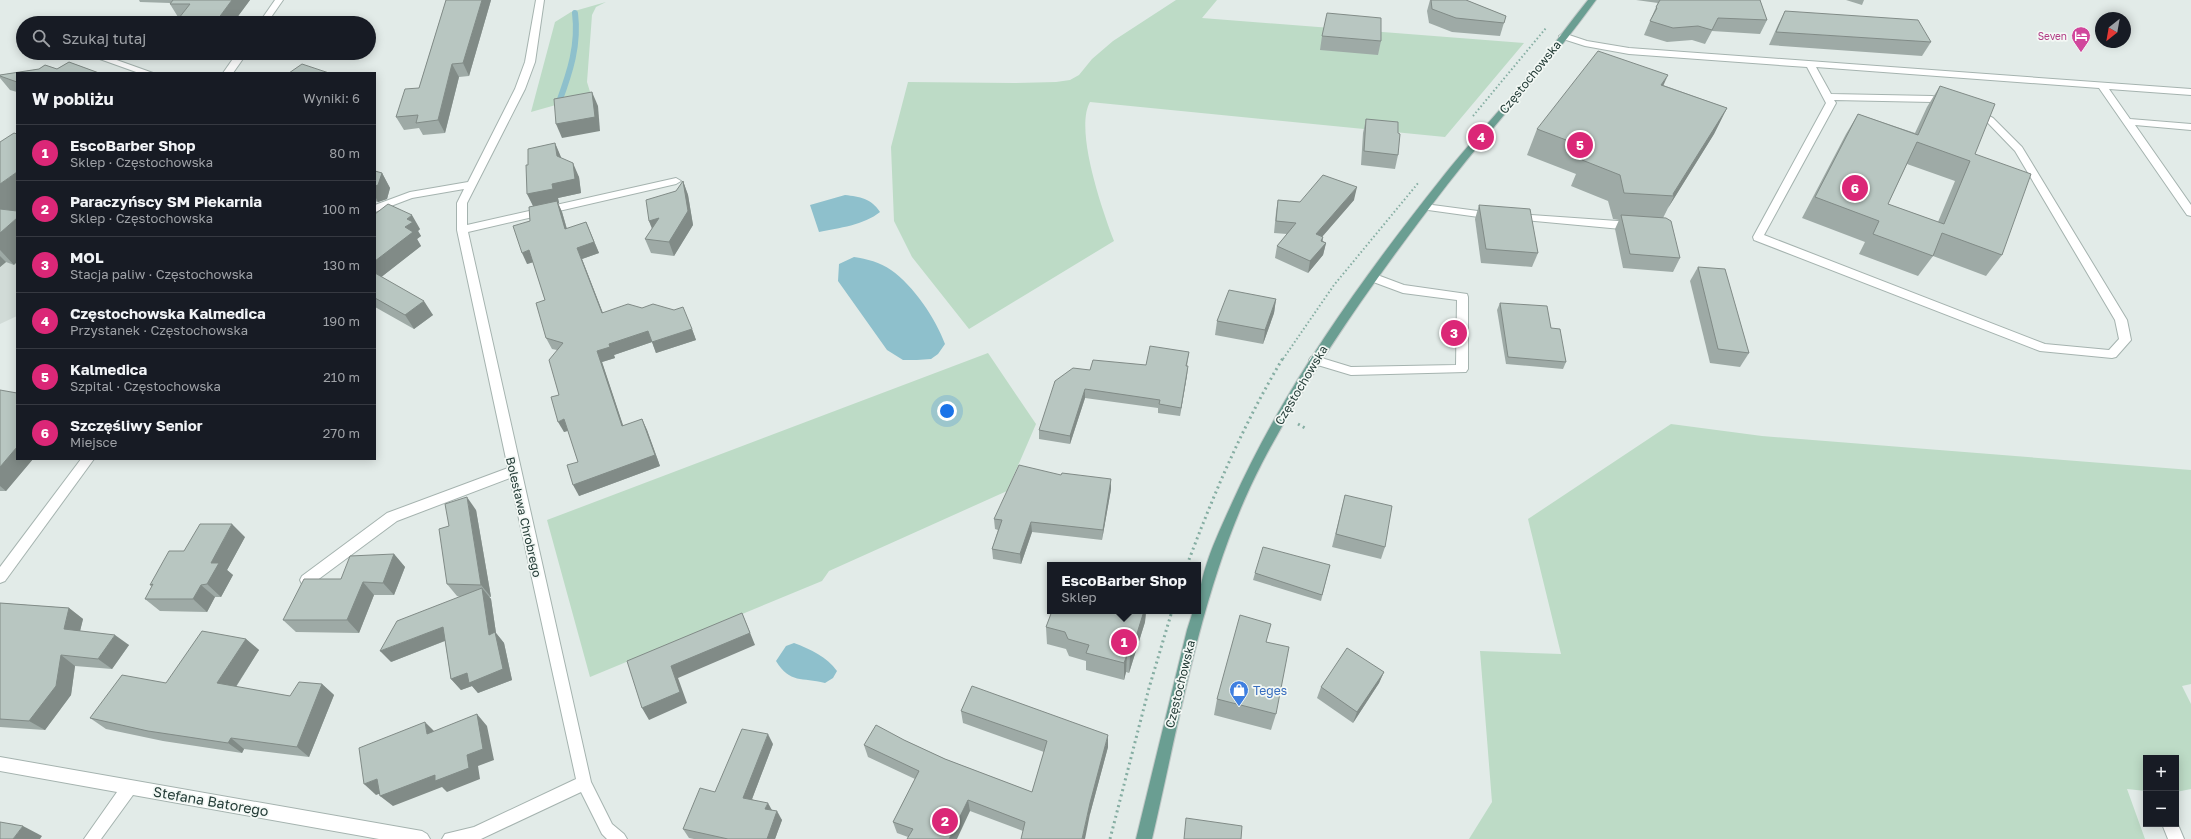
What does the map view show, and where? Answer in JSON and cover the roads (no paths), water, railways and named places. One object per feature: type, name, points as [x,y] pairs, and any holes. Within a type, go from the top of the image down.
[{"type":"main road","name":"Częstochowska","points":[[1201,611],[1212,571],[1242,493],[1256,463],[1315,360],[1372,277],[1424,207],[1480,137],[1540,68],[1592,0]]},
{"type":"main road","name":"Częstochowska","points":[[1144,839],[1176,701],[1200,614]]},
{"type":"street","points":[[268,16],[279,0]]},
{"type":"street","name":"Bolesława Chrobrego","points":[[540,0],[530,62],[520,89],[462,203],[462,230],[584,783],[607,829],[619,839]]},
{"type":"street","points":[[1563,36],[1586,43],[1629,51],[2191,92]]},
{"type":"street","points":[[109,60],[145,72]]},
{"type":"street","points":[[229,72],[237,60]]},
{"type":"street","points":[[1810,64],[1831,103],[1758,237],[2044,348],[2112,354],[2125,340],[2121,320],[2019,149],[1990,120],[1964,107],[1932,99],[1829,97]]},
{"type":"street","points":[[2102,86],[2191,213]]},
{"type":"street","points":[[2128,122],[2191,127]]},
{"type":"street","points":[[462,230],[676,181]]},
{"type":"street","points":[[376,208],[394,199],[410,194],[470,185]]},
{"type":"street","points":[[1424,207],[1466,214],[1647,227]]},
{"type":"street","points":[[1315,360],[1351,371],[1462,369],[1463,297],[1403,289],[1372,277]]},
{"type":"street","points":[[0,577],[87,460]]},
{"type":"street","points":[[307,580],[392,517],[514,471]]},
{"type":"street","name":"Stefana Batorego","points":[[0,764],[422,839]]},
{"type":"street","points":[[450,839],[474,837],[584,783]]},
{"type":"street","points":[[92,839],[130,787]]},
{"type":"street","points":[[2171,827],[2176,839]]},
{"type":"water","points":[[845,195],[865,199],[877,207],[880,212],[859,223],[819,232],[810,205]]},
{"type":"water","points":[[854,257],[873,261],[887,267],[899,276],[915,293],[936,324],[945,344],[938,354],[931,359],[903,360],[887,350],[838,281],[839,264]]},
{"type":"water","points":[[794,643],[812,651],[833,666],[837,671],[833,678],[825,683],[797,678],[786,673],[776,661],[786,646]]},
{"type":"waterway","points":[[559,102],[567,80],[575,47],[575,13]]},
{"type":"place","name":"Seven","points":[[2081,53]]},
{"type":"place","name":"Częstochowska Kalmedica","points":[[1481,137]]},
{"type":"place","name":"Kalmedica","points":[[1580,145]]},
{"type":"place","name":"Szczęśliwy Senior","points":[[1855,188]]},
{"type":"place","name":"MOL","points":[[1454,333]]},
{"type":"place","name":"EscoBarber Shop","points":[[1124,642]]},
{"type":"place","name":"Teges","points":[[1239,707]]},
{"type":"place","name":"Paraczyńscy SM Piekarnia","points":[[945,821]]}]
